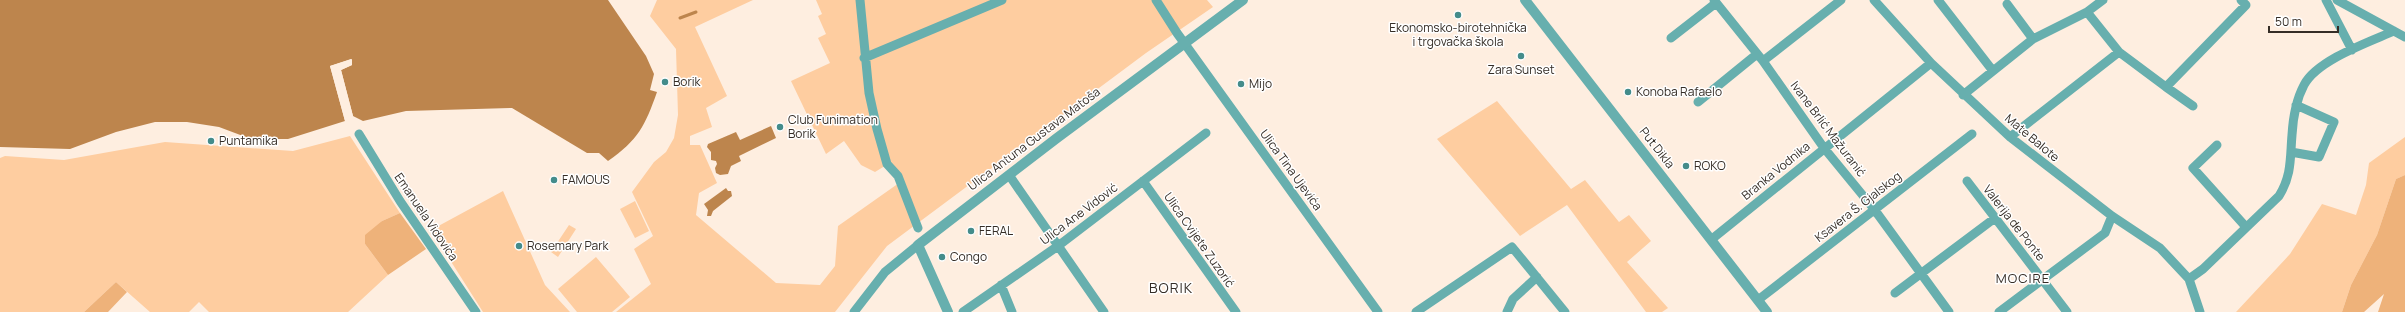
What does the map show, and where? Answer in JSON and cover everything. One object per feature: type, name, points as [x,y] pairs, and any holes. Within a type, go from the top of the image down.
[{"type":"street","points":[[860,0],[864,58],[869,93],[888,164],[898,176],[918,228]]},
{"type":"street","points":[[864,58],[1002,0]]},
{"type":"street","name":"Ulica Tina Ujevića","points":[[1156,0],[1184,42],[1378,312]]},
{"type":"street","name":"Ulica Antuna Gustava Matoša","points":[[854,312],[885,272],[918,245],[1184,42],[1243,0]]},
{"type":"street","name":"Put Dikla","points":[[1525,0],[1712,239],[1767,312]]},
{"type":"street","points":[[1698,102],[1831,3],[1841,0]]},
{"type":"street","name":"Mate Balote","points":[[1874,0],[1931,63],[1963,95],[2010,137],[2112,216],[2160,248],[2189,279]]},
{"type":"street","points":[[1938,0],[1993,71]]},
{"type":"street","points":[[1963,95],[2033,39],[2087,12],[2103,0]]},
{"type":"street","points":[[2166,87],[2246,6],[2241,0]]},
{"type":"street","points":[[2326,0],[2352,50]]},
{"type":"street","points":[[2337,0],[2405,37]]},
{"type":"street","points":[[1671,38],[1715,1]]},
{"type":"street","name":"Ivane Brlić Mažuranić","points":[[1715,1],[1760,57],[1824,148],[1874,210],[1949,312]]},
{"type":"street","points":[[2007,4],[2033,39]]},
{"type":"street","points":[[2087,12],[2119,52],[2193,106]]},
{"type":"street","points":[[2200,312],[2189,279],[2203,269],[2279,196],[2288,182],[2296,105],[2304,84],[2314,72],[2352,50],[2394,31]]},
{"type":"street","points":[[2010,137],[2119,52]]},
{"type":"street","name":"Branka Vodnika","points":[[1712,239],[1931,63]]},
{"type":"street","points":[[2291,152],[2319,157],[2334,122],[2296,105]]},
{"type":"street","name":"Ulica Ane Vidović","points":[[963,312],[1058,246],[1206,133]]},
{"type":"street","name":"Emanuela Vidovića","points":[[359,134],[400,201],[476,312]]},
{"type":"street","name":"Ksavera Š. Gjalskog","points":[[1758,300],[1972,134]]},
{"type":"street","points":[[2217,145],[2192,168],[2246,227]]},
{"type":"street","points":[[1009,175],[1104,312]]},
{"type":"street","name":"Ulica Cvijete Zuzorić","points":[[1143,181],[1236,312]]},
{"type":"street","name":"Valerija de Ponte","points":[[1967,181],[2067,312]]},
{"type":"street","name":"Valerija de Ponte","points":[[1999,312],[2105,232],[2112,216]]},
{"type":"street","points":[[1895,293],[1995,218]]},
{"type":"street","points":[[918,245],[948,312]]},
{"type":"street","points":[[1416,312],[1512,247],[1564,312]]},
{"type":"street","points":[[1507,312],[1513,299],[1537,278]]},
{"type":"street","points":[[1002,285],[1012,312]]},
{"type":"shaded area","points":[[0,0],[608,0],[646,56],[654,74],[650,90],[657,92],[644,123],[634,139],[608,161],[599,153],[587,153],[512,108],[406,111],[363,121],[353,116],[341,70],[352,65],[351,59],[330,66],[345,121],[288,139],[251,139],[219,127],[187,122],[155,122],[116,132],[70,149],[0,147]]},
{"type":"shaded area","points":[[657,0],[753,0],[695,27],[727,96],[706,108],[712,127],[690,136],[690,145],[700,145],[717,183],[699,193],[696,215],[776,283],[820,285],[835,266],[838,226],[899,183],[888,164],[875,172],[861,165],[844,141],[826,154],[791,81],[830,63],[818,38],[826,34],[818,16],[822,14],[816,0],[1207,0],[1213,7],[1146,53],[887,246],[835,312],[616,312],[651,284],[634,249],[653,236],[632,192],[654,162],[666,152],[674,138],[678,115],[676,49],[650,16]]},
{"type":"shaded area","points":[[1497,101],[1571,189],[1585,180],[1619,222],[1629,215],[1651,241],[1627,262],[1668,308],[1662,312],[1646,312],[1567,205],[1520,236],[1437,139]]},
{"type":"shaded area","points":[[771,126],[776,138],[739,156],[741,161],[731,166],[728,174],[720,175],[716,173],[715,168],[717,164],[716,161],[711,160],[711,152],[707,147],[708,144],[736,132],[740,140]]},
{"type":"shaded area","points":[[350,136],[400,213],[382,221],[365,244],[388,275],[348,312],[209,312],[199,302],[189,312],[150,312],[116,282],[84,312],[0,312],[0,158],[5,156],[64,160],[165,142],[293,151]]},
{"type":"shaded area","points":[[2405,137],[2405,175],[2396,179],[2377,235],[2351,285],[2342,312],[2236,312],[2290,254],[2322,204],[2356,215],[2366,185],[2369,163]]},
{"type":"shaded area","points":[[2405,175],[2405,312],[2378,312],[2384,294],[2364,312],[2342,312],[2351,285],[2377,235],[2396,179]]},
{"type":"shaded area","points":[[726,188],[728,191],[731,191],[732,196],[713,211],[711,216],[707,216],[708,210],[704,204]]},
{"type":"shaded area","points":[[503,191],[545,285],[570,312],[483,312],[431,230]]},
{"type":"shaded area","points":[[635,201],[649,231],[635,238],[620,209]]},
{"type":"shaded area","points":[[400,213],[426,249],[388,275],[365,244],[365,235],[382,221]]},
{"type":"shaded area","points":[[569,225],[576,229],[558,257],[551,252]]},
{"type":"shaded area","points":[[596,257],[630,297],[612,312],[577,312],[558,289]]},
{"type":"shaded area","points":[[116,282],[127,292],[108,312],[84,312]]},
{"type":"pier","points":[[352,59],[352,65],[341,70],[353,116],[351,117],[339,70],[350,64],[350,62],[333,67],[347,120],[345,121],[330,66]]},
{"type":"waterway","points":[[680,18],[696,12]]},
{"type":"place","name":"Ekonomsko-birotehnička i trgovačka škola","points":[[1458,15]]},
{"type":"place","name":"Zara Sunset","points":[[1521,56]]},
{"type":"place","name":"Borik","points":[[665,82]]},
{"type":"place","name":"Mijo","points":[[1241,84]]},
{"type":"place","name":"Konoba Rafaelo","points":[[1628,92]]},
{"type":"place","name":"Club Funimation Borik","points":[[780,127]]},
{"type":"place","name":"Puntamika","points":[[211,141]]},
{"type":"place","name":"ROKO","points":[[1686,166]]},
{"type":"place","name":"FAMOUS","points":[[554,180]]},
{"type":"place","name":"FERAL","points":[[971,231]]},
{"type":"place","name":"Rosemary Park","points":[[519,246]]},
{"type":"place","name":"Congo","points":[[942,257]]},
{"type":"district","name":"MOCIRE","points":[[2023,278]]},
{"type":"district","name":"BORIK","points":[[1171,288]]}]
